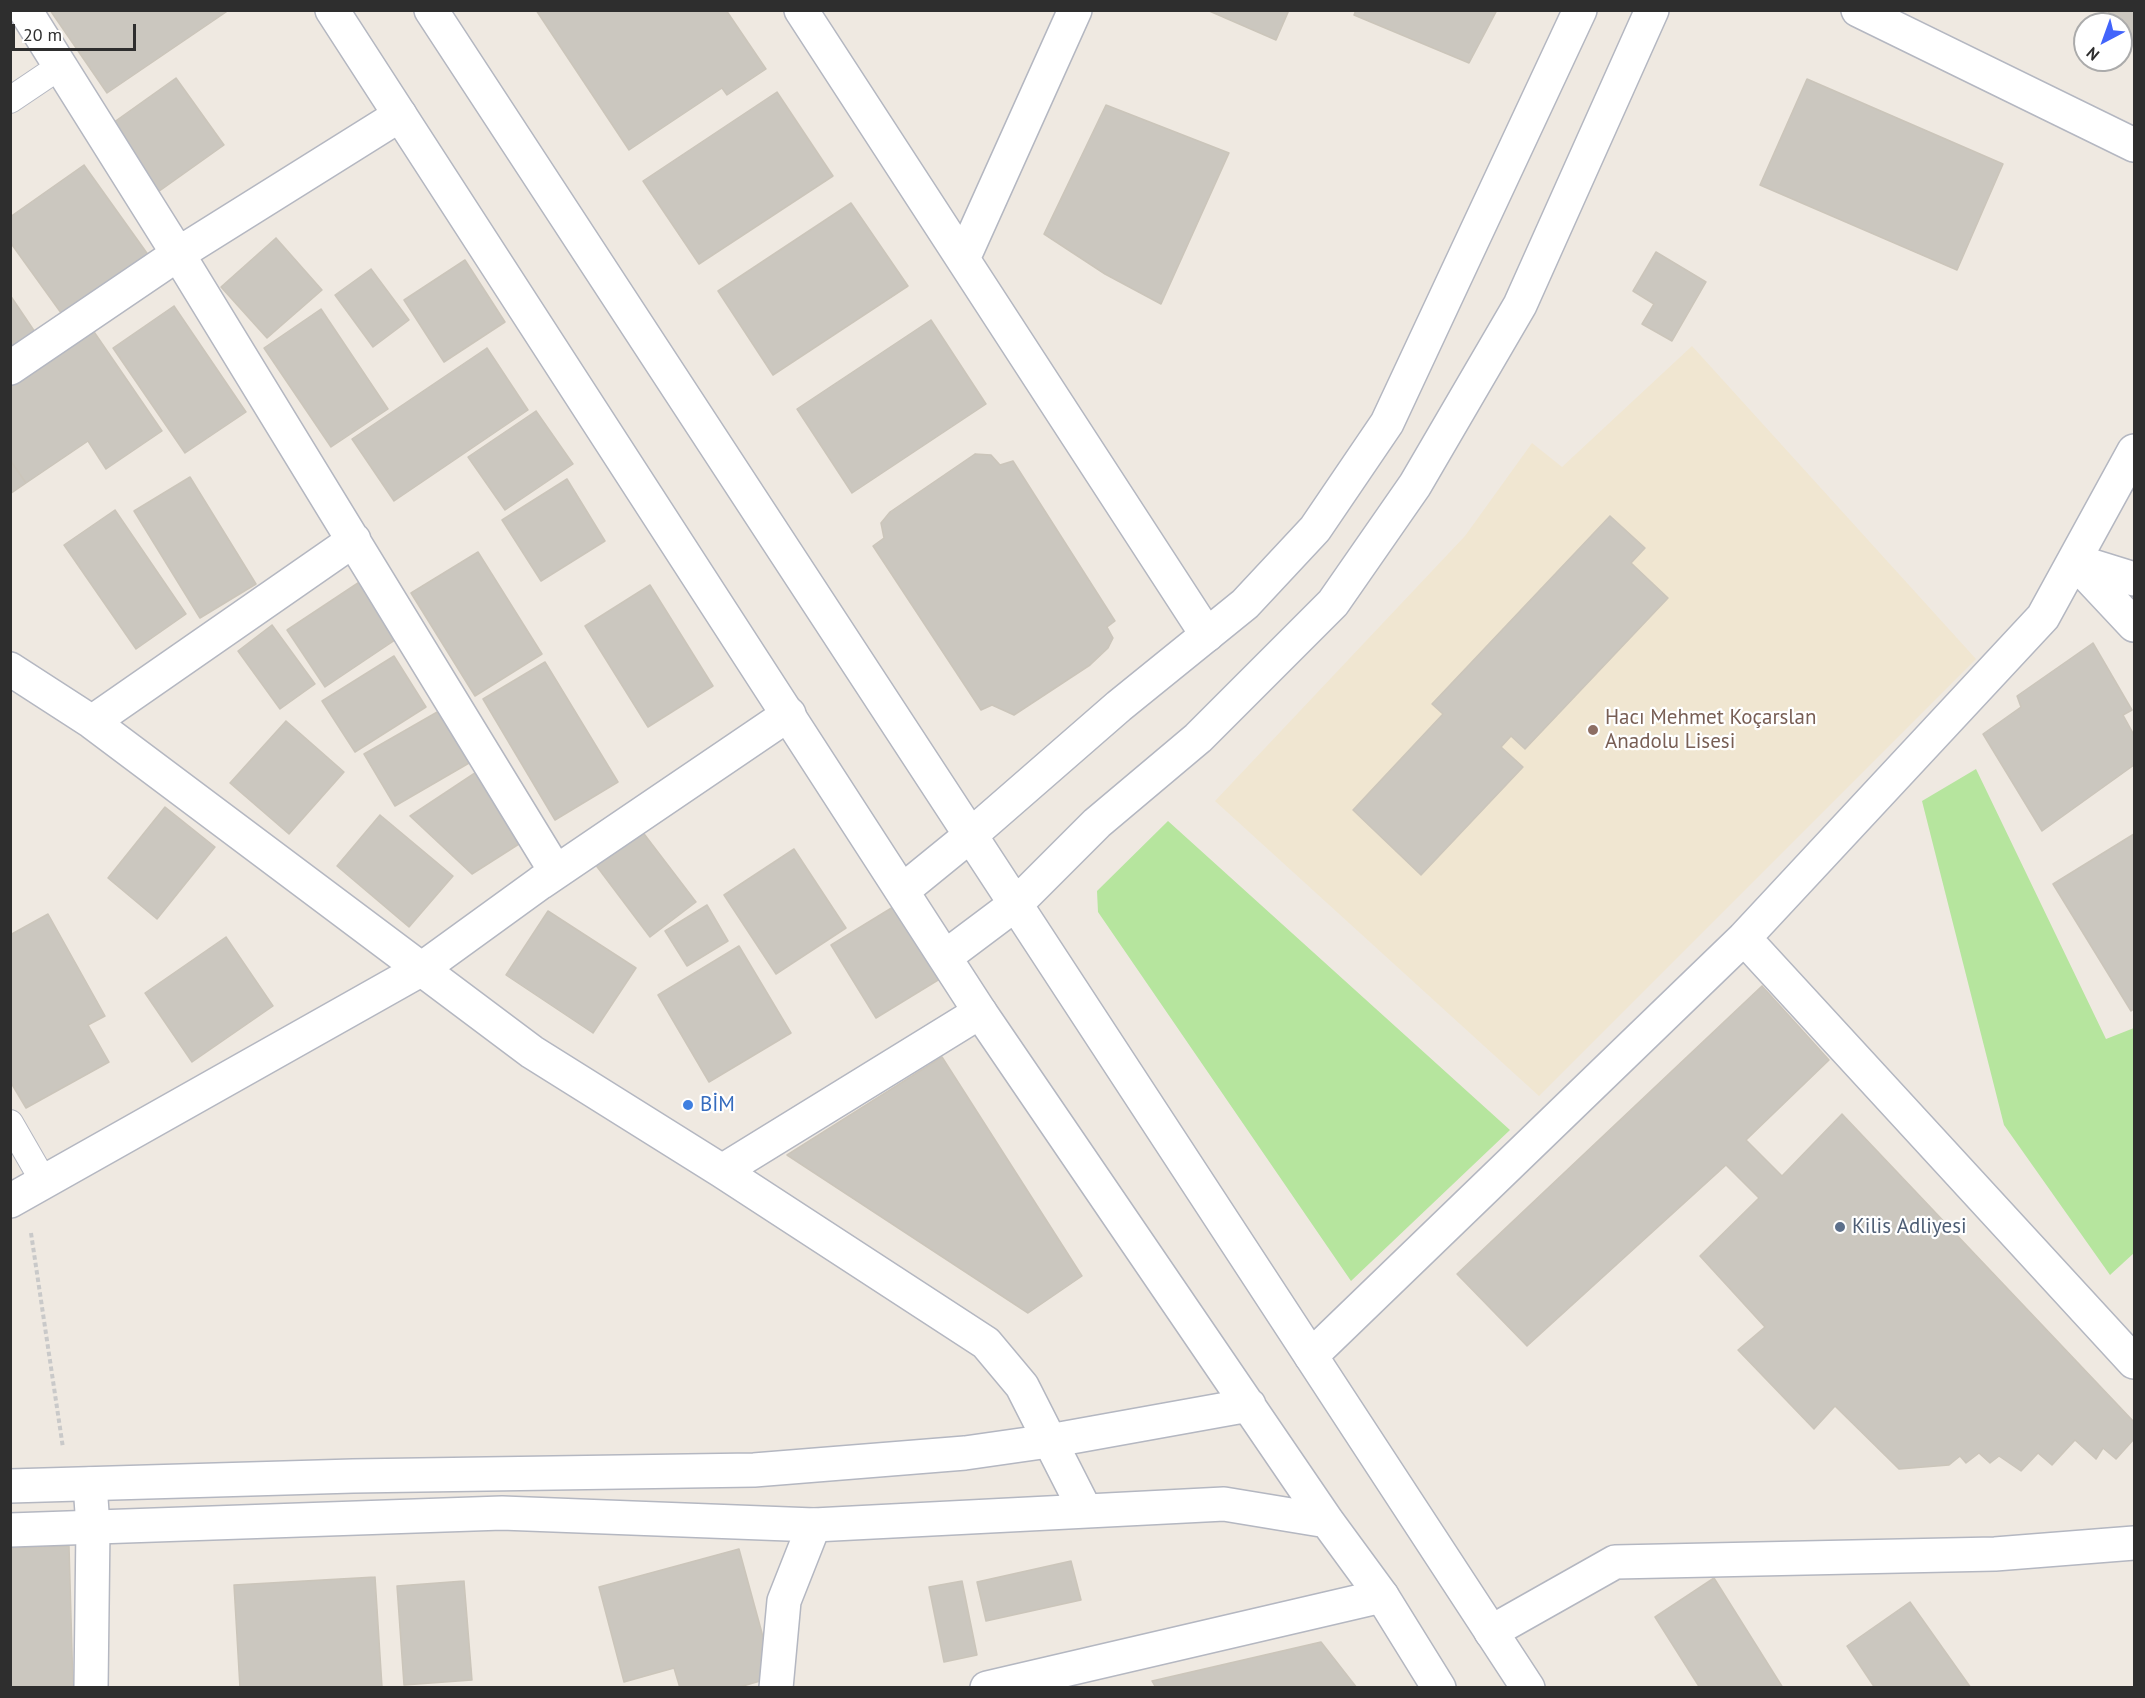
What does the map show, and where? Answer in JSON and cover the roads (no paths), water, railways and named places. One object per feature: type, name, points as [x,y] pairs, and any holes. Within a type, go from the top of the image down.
[{"type":"street","points":[[26,10],[59,67],[178,254],[354,540],[556,872]]},
{"type":"street","points":[[332,10],[980,1012],[1327,1521],[1382,1596],[1439,1688]]},
{"type":"street","points":[[431,10],[972,834],[1528,1688]]},
{"type":"street","points":[[801,10],[1207,635]]},
{"type":"street","points":[[963,259],[1075,10]]},
{"type":"street","points":[[902,891],[972,834],[1119,706],[1245,604],[1315,529],[1387,423],[1580,10]]},
{"type":"street","points":[[945,957],[1017,903],[1096,823],[1198,738],[1333,603],[1414,485],[1520,305],[1652,10]]},
{"type":"street","points":[[1858,10],[2134,145]]},
{"type":"street","points":[[10,368],[178,254],[400,115]]},
{"type":"street","points":[[1311,1356],[1744,938],[2043,616],[2134,451]]},
{"type":"street","points":[[92,722],[354,540]]},
{"type":"street","points":[[2074,561],[2134,579]]},
{"type":"street","points":[[2074,561],[2134,625]]},
{"type":"street","points":[[10,669],[92,722],[532,1052],[986,1343],[1022,1386],[1085,1510]]},
{"type":"street","points":[[26,1192],[420,970],[556,872],[789,714]]},
{"type":"street","points":[[1744,938],[2134,1362]]},
{"type":"street","points":[[722,1172],[980,1012]]},
{"type":"street","points":[[10,1486],[353,1476],[753,1470],[965,1453],[1048,1441],[1249,1405]]},
{"type":"street","points":[[79,1484],[93,1527],[92,1688]]},
{"type":"street","points":[[10,1530],[502,1513],[814,1525],[1224,1504],[1327,1521]]},
{"type":"street","points":[[776,1688],[784,1601],[814,1525]]},
{"type":"street","points":[[1491,1632],[1615,1562],[1995,1554],[2134,1543]]},
{"type":"street","points":[[987,1688],[1093,1677],[1382,1596]]},
{"type":"lane","points":[[10,100],[59,67]]},
{"type":"lane","points":[[10,1123],[26,1192]]},
{"type":"place","name":"Hacı Mehmet Koçarslan Anadolu Lisesi","points":[[1593,730]]},
{"type":"place","name":"BİM","points":[[688,1105]]},
{"type":"place","name":"Kilis Adliyesi","points":[[1840,1227]]}]
